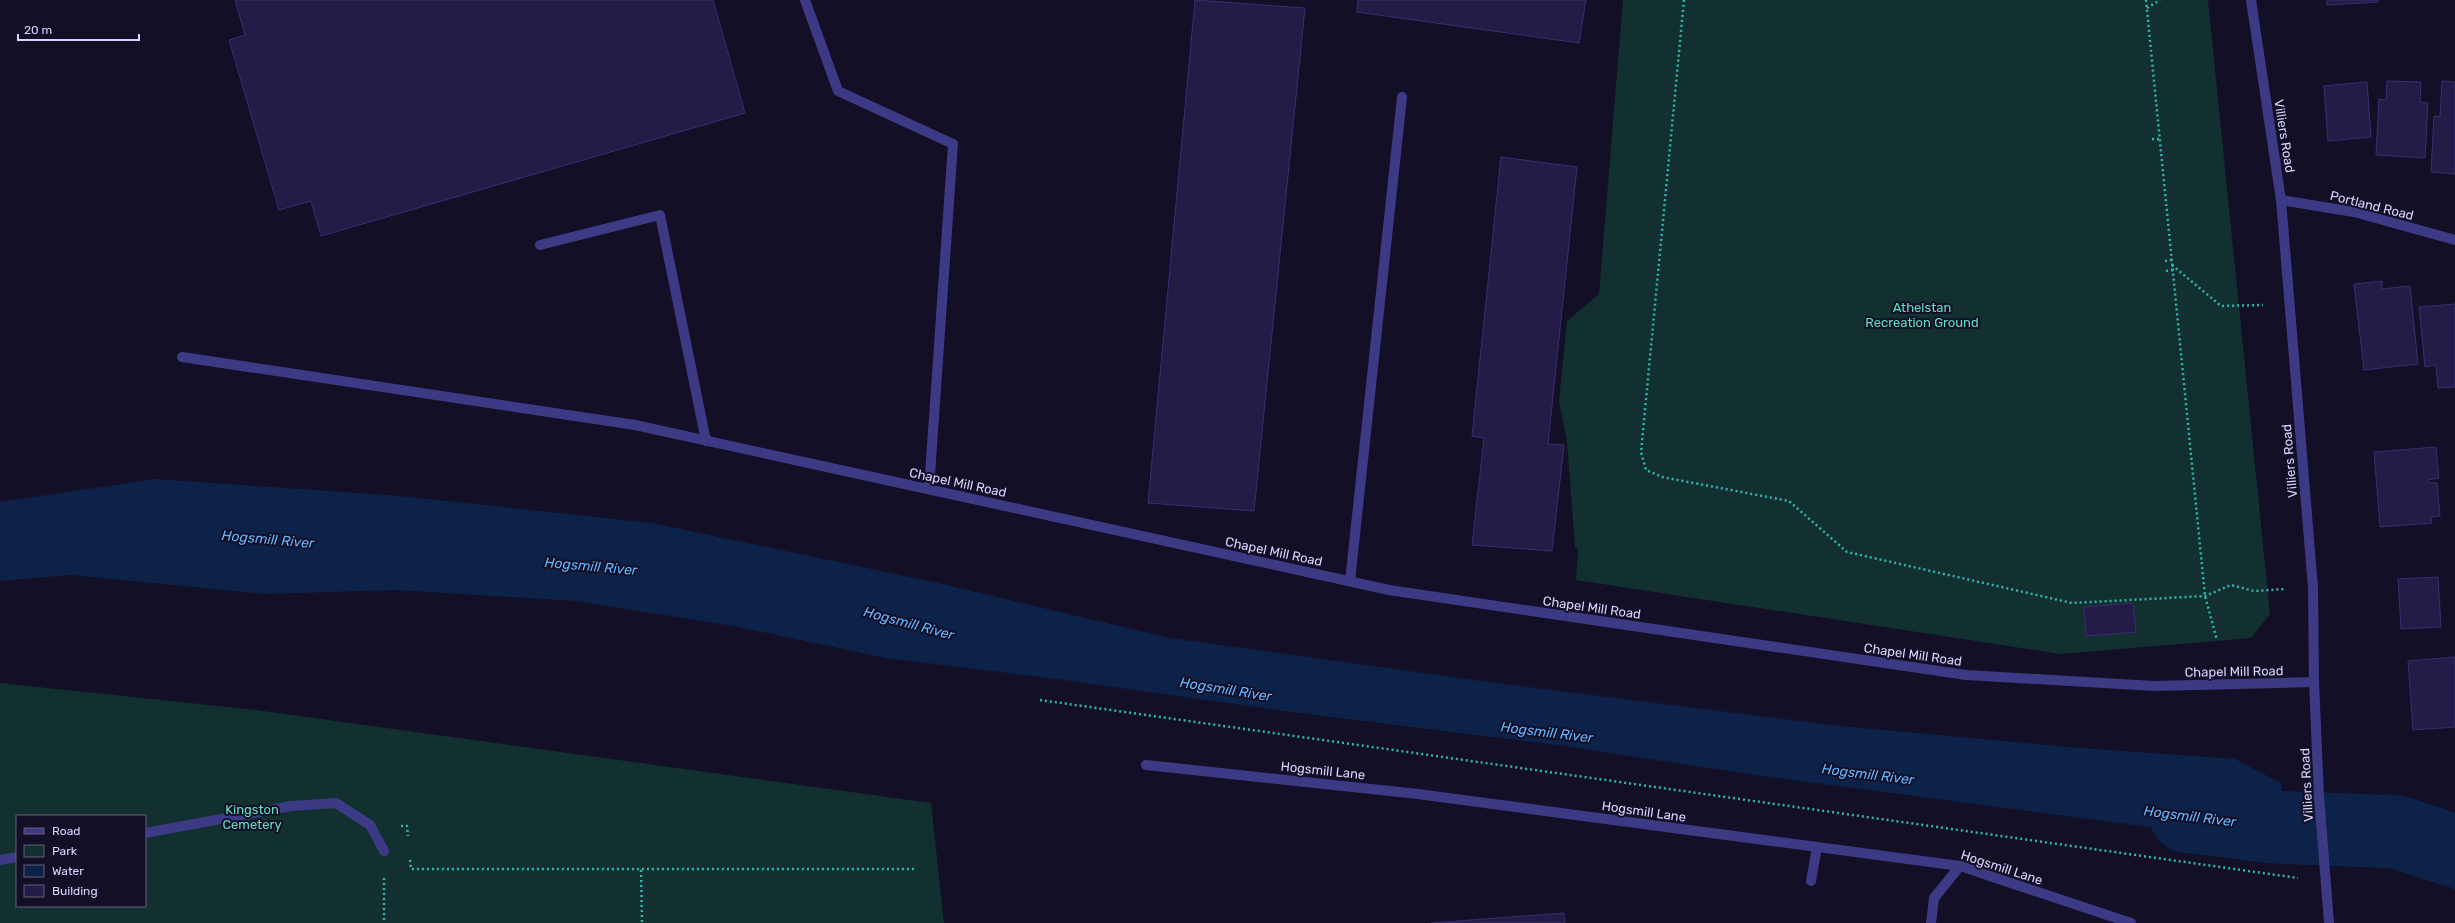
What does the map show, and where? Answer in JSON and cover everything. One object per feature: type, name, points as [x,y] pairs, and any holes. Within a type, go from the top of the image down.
[{"type":"street","points":[[805,0],[838,91],[953,144],[929,489]]},
{"type":"street","name":"Villiers Road","points":[[2251,0],[2281,200],[2313,588],[2314,682],[2319,796],[2329,923]]},
{"type":"street","points":[[1350,581],[1402,97]]},
{"type":"street","name":"Portland Road","points":[[2281,200],[2354,212],[2455,240]]},
{"type":"street","points":[[540,245],[660,214],[706,441]]},
{"type":"street","name":"Chapel Mill Road","points":[[182,357],[635,425],[1389,590],[1966,675],[2154,686],[2314,682]]},
{"type":"street","name":"Hogsmill Lane","points":[[1146,765],[1418,794],[1960,866],[2131,923]]},
{"type":"street","points":[[146,833],[291,806],[336,803],[370,825],[384,852]]},
{"type":"street","points":[[1811,881],[1817,847]]},
{"type":"street","points":[[0,860],[16,856]]},
{"type":"street","points":[[1931,923],[1934,898],[1960,866]]},
{"type":"path","points":[[1684,0],[1641,452],[1646,470],[1662,478],[1789,500],[1847,552],[2072,603],[2205,596],[2231,585],[2254,591],[2313,588]]},
{"type":"path","points":[[2146,0],[2205,596],[2217,640]]},
{"type":"path","points":[[2147,8],[2160,0]]},
{"type":"path","points":[[2152,139],[2160,139]]},
{"type":"path","points":[[2165,261],[2172,260]]},
{"type":"path","points":[[2172,265],[2221,306],[2240,308],[2289,303]]},
{"type":"path","points":[[2166,271],[2173,270]]},
{"type":"path","points":[[1040,700],[2326,882]]},
{"type":"path","points":[[370,825],[407,826],[408,840]]},
{"type":"path","points":[[384,852],[384,923]]},
{"type":"path","points":[[410,855],[411,869],[914,869]]},
{"type":"path","points":[[641,870],[642,923]]},
{"type":"green space","name":"Athelstan Recreation Ground","points":[[1623,0],[2208,0],[2270,614],[2251,638],[2061,654],[1576,580],[1578,550],[1575,547],[1567,442],[1559,401],[1567,321],[1599,294]]},
{"type":"green space","name":"Kingston Cemetery","points":[[0,683],[256,710],[931,803],[944,923],[0,923]]},
{"type":"water","points":[[155,479],[400,496],[652,523],[934,582],[1170,638],[1481,681],[1840,726],[2068,747],[2235,759],[2281,783],[2288,845],[1762,776],[1557,745],[1284,711],[1064,680],[886,658],[733,626],[576,601],[396,590],[265,594],[70,575],[0,581],[0,502]]},
{"type":"water","points":[[2385,793],[2455,826],[2455,891],[2391,838]]},
{"type":"building","points":[[235,0],[713,0],[745,113],[321,236],[311,201],[279,210],[229,40],[245,35]]},
{"type":"building","points":[[1195,0],[1305,8],[1254,511],[1148,503]]},
{"type":"building","points":[[1358,0],[1586,0],[1579,43],[1357,12]]},
{"type":"building","points":[[2327,0],[2378,0],[2378,2],[2327,5]]},
{"type":"building","points":[[2387,81],[2421,82],[2420,102],[2428,103],[2425,158],[2376,155],[2379,99],[2386,100]]},
{"type":"building","points":[[2442,81],[2455,82],[2455,174],[2431,172],[2434,116],[2440,117]]},
{"type":"building","points":[[2367,82],[2371,137],[2328,141],[2324,86]]},
{"type":"building","points":[[1501,157],[1577,167],[1548,444],[1564,445],[1552,551],[1472,545],[1484,438],[1472,436]]},
{"type":"building","points":[[2382,281],[2382,289],[2410,286],[2418,364],[2364,370],[2354,284]]},
{"type":"building","points":[[2455,304],[2455,387],[2438,388],[2436,365],[2425,367],[2419,307]]},
{"type":"building","points":[[2436,447],[2439,478],[2428,480],[2428,483],[2437,483],[2440,516],[2431,517],[2432,523],[2380,527],[2374,452]]},
{"type":"building","points":[[2438,577],[2441,627],[2401,629],[2398,579]]},
{"type":"building","points":[[2133,603],[2136,632],[2086,636],[2084,607]]},
{"type":"building","points":[[2455,657],[2455,727],[2413,730],[2408,661]]},
{"type":"building","points":[[1564,913],[1565,923],[1431,923]]},
{"type":"waterway","name":"Hogsmill River","points":[[2186,816],[2274,827],[2397,832],[2455,851]]}]
